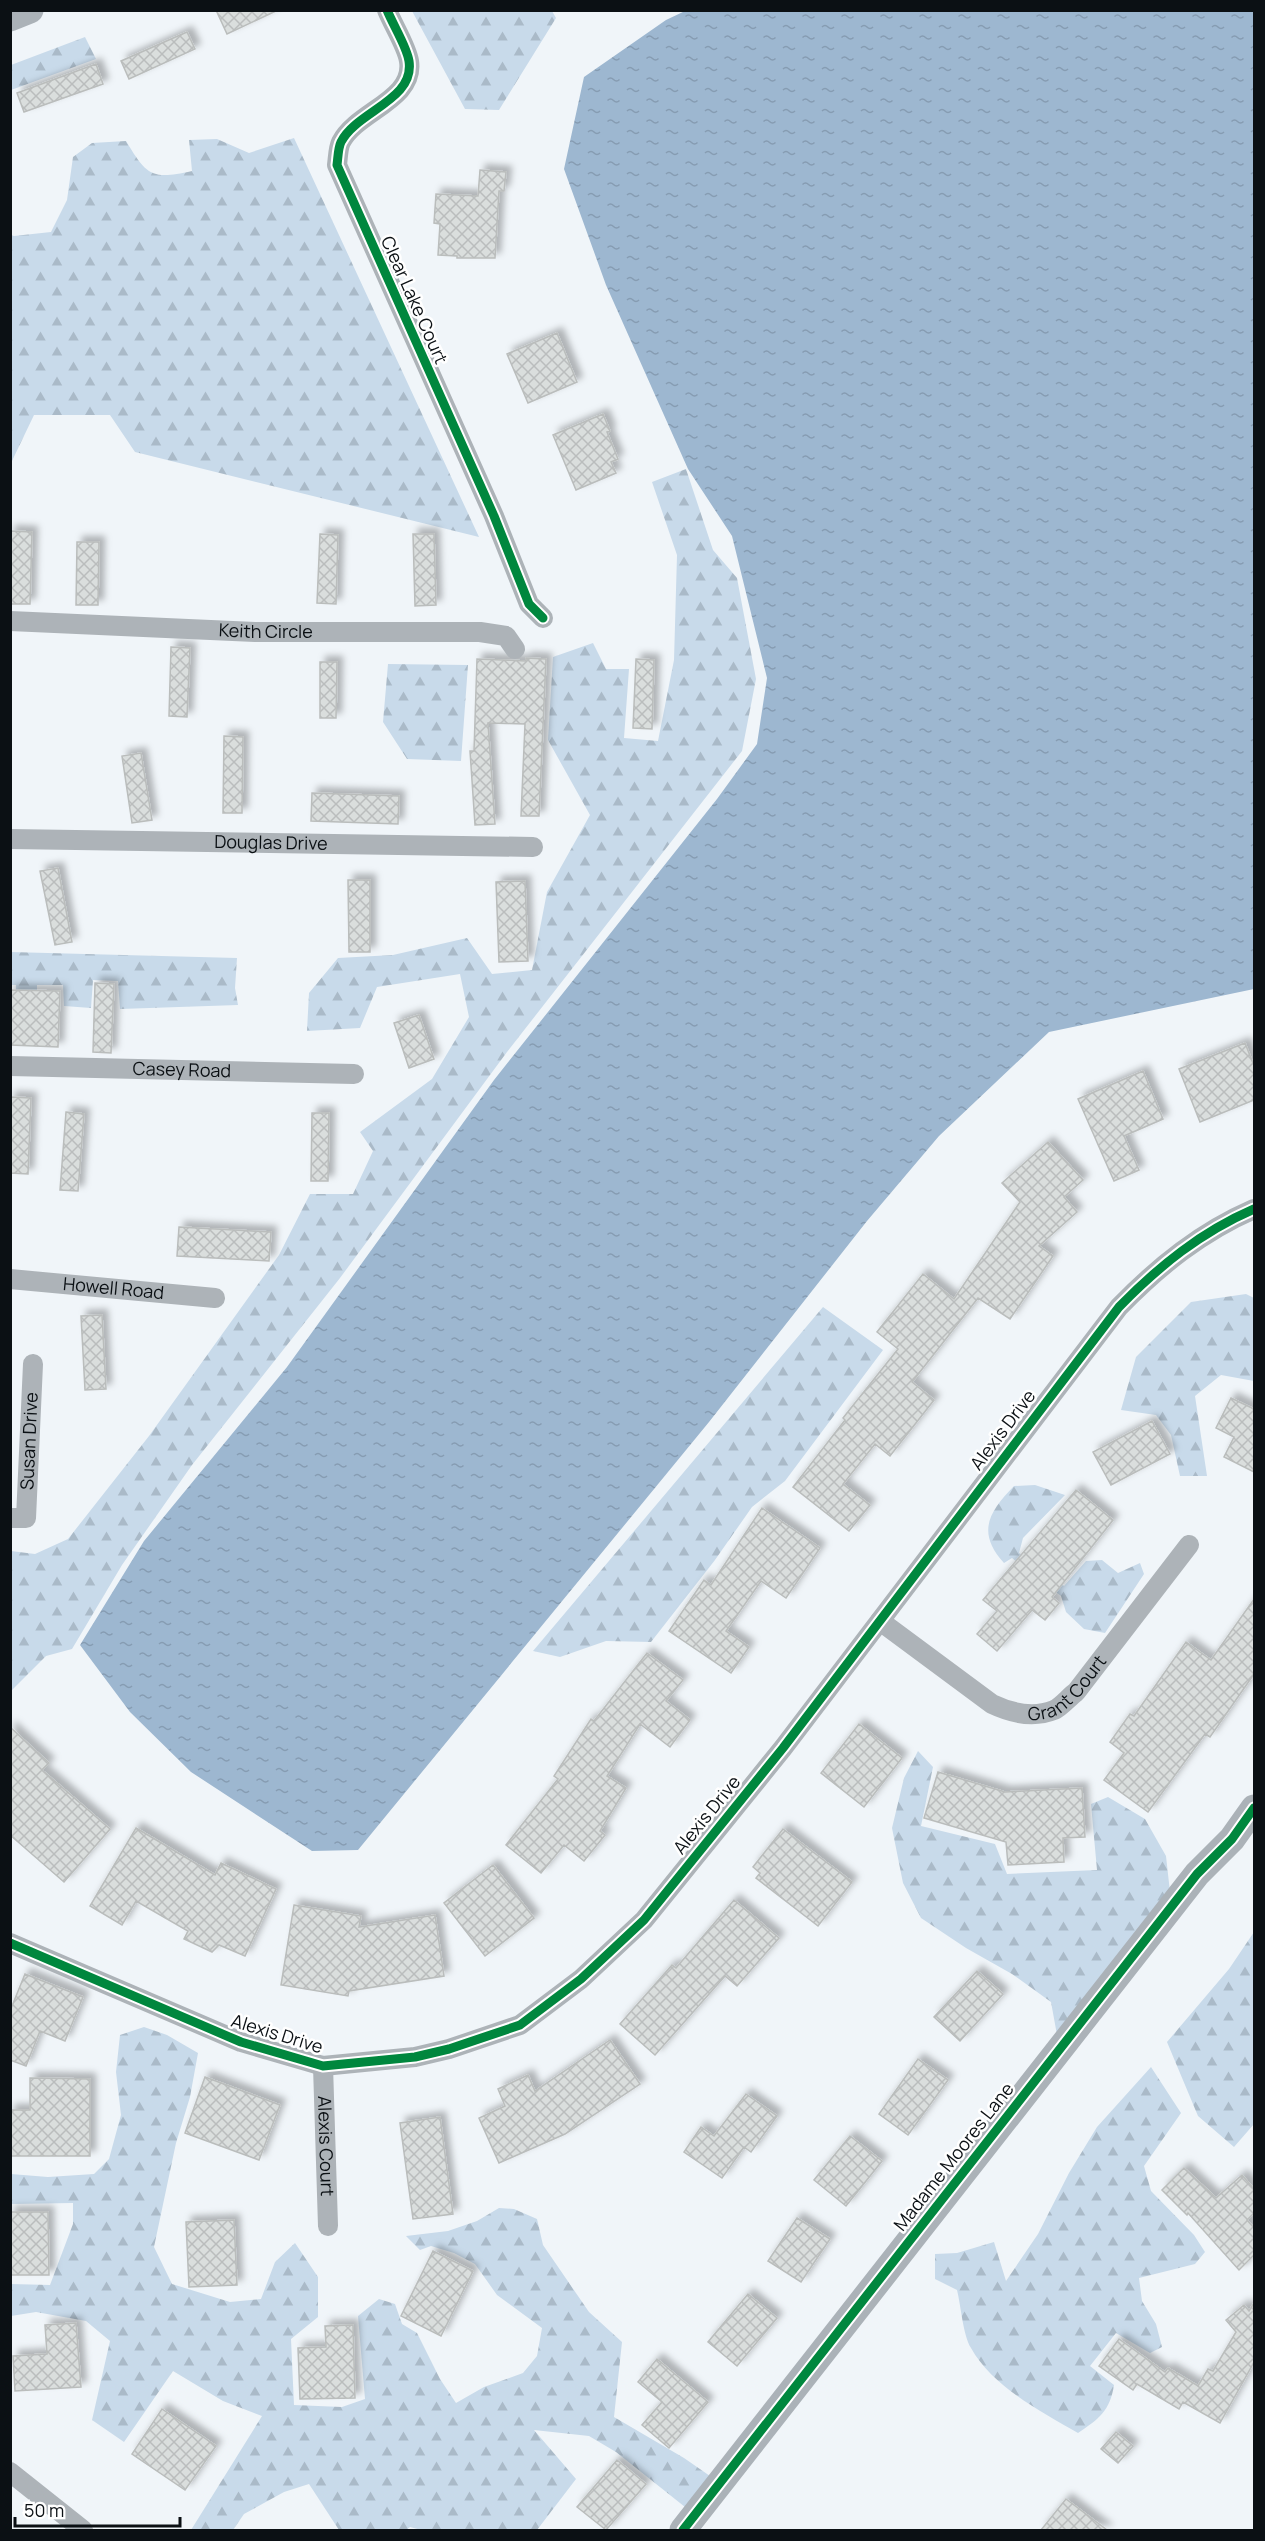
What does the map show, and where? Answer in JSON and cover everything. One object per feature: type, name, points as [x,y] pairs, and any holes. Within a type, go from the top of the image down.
[{"type":"street","points":[[10,18],[30,10]]},
{"type":"street","name":"Clear Lake Court","points":[[387,10],[409,61],[408,78],[398,93],[352,126],[340,144],[337,165],[494,516],[530,604],[543,618]]},
{"type":"street","name":"Keith Circle","points":[[10,621],[255,632],[480,632],[506,636],[515,649]]},
{"type":"street","name":"Douglas Drive","points":[[10,839],[533,847]]},
{"type":"street","name":"Casey Road","points":[[10,1066],[354,1074]]},
{"type":"street","name":"Alexis Drive","points":[[10,1943],[241,2042],[323,2066],[415,2057],[449,2049],[520,2025],[581,1979],[644,1920],[783,1748],[1049,1395],[1119,1307],[1174,1255],[1205,1234],[1254,1209]]},
{"type":"street","name":"Howell Road","points":[[10,1279],[215,1298]]},
{"type":"street","name":"Susan Drive","points":[[18,1518],[33,1364]]},
{"type":"street","name":"Grant Court","points":[[880,1621],[992,1704],[1023,1714],[1054,1710],[1076,1692],[1189,1545]]},
{"type":"street","name":"Madame Moores Lane","points":[[683,2530],[1197,1874],[1232,1839],[1254,1808]]},
{"type":"street","name":"Alexis Court","points":[[323,2066],[328,2226]]},
{"type":"street","points":[[10,2472],[82,2530]]},
{"type":"green space","points":[[412,11],[552,11],[556,18],[499,110],[465,109]]},
{"type":"green space","points":[[85,37],[96,59],[11,90],[11,65]]},
{"type":"green space","points":[[294,138],[479,537],[135,452],[110,415],[34,415],[11,463],[11,235],[51,232],[67,200],[73,157],[92,143],[126,141],[146,168],[159,175],[168,175],[192,171],[189,140],[217,139],[249,153]]},
{"type":"green space","points":[[686,469],[713,550],[737,578],[756,679],[742,751],[507,1052],[340,1278],[192,1465],[122,1565],[72,1649],[46,1656],[11,1691],[11,1551],[35,1554],[68,1539],[149,1436],[279,1255],[310,1194],[353,1194],[373,1151],[360,1132],[432,1079],[469,1017],[460,974],[377,987],[360,1028],[307,1031],[309,993],[338,958],[393,955],[467,938],[492,974],[532,970],[547,892],[590,815],[548,740],[553,657],[593,643],[606,669],[629,669],[624,738],[658,741],[674,660],[677,555],[652,482]]},
{"type":"green space","points":[[388,664],[468,665],[461,761],[407,759],[383,722]]},
{"type":"green space","points":[[10,952],[237,958],[235,988],[238,1005],[120,1009],[118,981],[93,980],[91,1008],[64,1006],[63,985],[37,985],[37,1004],[16,1004],[16,985],[11,985]]},
{"type":"green space","points":[[1246,1294],[1254,1298],[1254,1381],[1221,1375],[1195,1396],[1207,1476],[1180,1476],[1171,1435],[1156,1415],[1121,1410],[1136,1357],[1191,1302]]},
{"type":"green space","points":[[823,1307],[883,1350],[785,1481],[752,1507],[715,1560],[651,1642],[606,1641],[560,1657],[533,1651]]},
{"type":"green space","points":[[1035,1485],[1065,1495],[1023,1538],[1019,1553],[1064,1586],[1086,1561],[1102,1560],[1118,1573],[1140,1563],[1144,1574],[1105,1633],[1084,1629],[1066,1612],[1061,1596],[1012,1558],[1004,1563],[990,1542],[989,1523],[998,1505],[1014,1486]]},
{"type":"green space","points":[[918,1751],[933,1767],[921,1826],[995,1844],[1007,1874],[1097,1870],[1091,1804],[1108,1797],[1145,1819],[1166,1856],[1170,1892],[1057,2035],[1051,2002],[1012,1974],[966,1948],[921,1918],[903,1883],[892,1828],[904,1778]]},
{"type":"green space","points":[[1254,1932],[1254,2124],[1234,2147],[1198,2116],[1167,2042],[1229,1969]]},
{"type":"green space","points":[[144,2027],[167,2035],[198,2053],[190,2097],[176,2143],[154,2247],[172,2284],[230,2302],[261,2299],[275,2262],[295,2243],[318,2277],[318,2317],[291,2339],[294,2405],[342,2407],[365,2399],[358,2316],[379,2299],[395,2304],[402,2324],[417,2333],[440,2379],[456,2403],[484,2387],[523,2373],[537,2356],[542,2328],[497,2295],[475,2264],[454,2253],[431,2246],[420,2250],[406,2236],[448,2231],[477,2221],[499,2208],[514,2209],[537,2219],[543,2245],[589,2312],[622,2342],[614,2417],[710,2476],[685,2507],[616,2452],[589,2436],[534,2430],[576,2479],[537,2530],[421,2530],[410,2527],[406,2530],[339,2530],[309,2484],[284,2492],[244,2514],[233,2530],[191,2530],[262,2416],[223,2401],[173,2371],[124,2442],[92,2420],[110,2341],[86,2321],[36,2312],[11,2316],[11,2284],[50,2285],[73,2224],[73,2203],[11,2204],[11,2174],[48,2177],[94,2174],[109,2159],[121,2115],[116,2072],[120,2035]]},
{"type":"green space","points":[[1151,2067],[1181,2113],[1144,2166],[1151,2191],[1194,2235],[1205,2252],[1195,2264],[1139,2278],[1142,2301],[1156,2324],[1162,2347],[1150,2353],[1116,2333],[1090,2366],[1114,2385],[1110,2402],[1098,2419],[1078,2433],[1018,2397],[980,2362],[966,2336],[957,2290],[935,2279],[935,2254],[957,2253],[994,2242],[1006,2281],[1038,2234],[1069,2173],[1097,2127]]},
{"type":"water","points":[[685,11],[1254,11],[1254,989],[1049,1032],[939,1136],[867,1221],[709,1422],[358,1850],[312,1851],[191,1772],[130,1712],[80,1645],[144,1541],[287,1367],[494,1080],[717,799],[757,744],[767,678],[732,536],[688,469],[606,285],[564,169],[584,77],[666,20]]},
{"type":"building","points":[[216,10],[278,10],[227,34]]},
{"type":"building","points":[[187,32],[195,49],[129,79],[121,61]]},
{"type":"building","points":[[96,64],[103,84],[24,112],[17,93]]},
{"type":"building","points":[[480,170],[506,172],[504,191],[499,191],[495,258],[457,258],[457,256],[438,255],[440,224],[434,223],[436,194],[478,196]]},
{"type":"building","points":[[557,333],[577,382],[528,403],[507,354]]},
{"type":"building","points":[[603,414],[610,431],[607,432],[618,459],[611,462],[616,473],[576,490],[553,435]]},
{"type":"building","points":[[10,531],[32,532],[30,604],[10,604]]},
{"type":"building","points":[[320,534],[338,535],[336,604],[317,603]]},
{"type":"building","points":[[413,534],[434,534],[436,605],[415,606]]},
{"type":"building","points":[[77,542],[99,542],[98,605],[76,605]]},
{"type":"building","points":[[171,647],[190,648],[187,717],[169,716]]},
{"type":"building","points":[[526,658],[546,659],[539,816],[521,816],[525,724],[488,723],[495,824],[475,825],[470,751],[474,751],[477,659],[526,661]]},
{"type":"building","points":[[636,659],[654,660],[652,729],[633,728]]},
{"type":"building","points":[[320,662],[337,662],[336,718],[320,718]]},
{"type":"building","points":[[224,736],[243,737],[242,813],[223,813]]},
{"type":"building","points":[[141,753],[152,820],[132,823],[122,756]]},
{"type":"building","points":[[312,793],[399,796],[398,824],[311,821]]},
{"type":"building","points":[[58,868],[72,942],[55,945],[40,871]]},
{"type":"building","points":[[348,880],[370,880],[370,952],[349,952]]},
{"type":"building","points":[[525,881],[528,961],[499,962],[496,882]]},
{"type":"building","points":[[95,983],[114,984],[111,1053],[93,1052]]},
{"type":"building","points":[[10,990],[60,991],[58,1047],[10,1045]]},
{"type":"building","points":[[419,1015],[434,1059],[409,1068],[394,1023]]},
{"type":"building","points":[[1245,1043],[1254,1066],[1254,1100],[1200,1122],[1179,1069]]},
{"type":"building","points":[[1143,1071],[1163,1119],[1124,1136],[1139,1170],[1114,1181],[1078,1099]]},
{"type":"building","points":[[10,1097],[31,1098],[28,1174],[10,1173]]},
{"type":"building","points":[[66,1112],[84,1114],[78,1191],[60,1190]]},
{"type":"building","points":[[312,1113],[329,1113],[328,1181],[311,1181]]},
{"type":"building","points":[[1048,1142],[1083,1180],[1064,1197],[1077,1212],[1039,1246],[1053,1256],[1010,1319],[978,1298],[912,1382],[934,1400],[890,1456],[875,1444],[843,1484],[870,1505],[849,1531],[793,1487],[845,1420],[843,1418],[898,1349],[877,1332],[923,1274],[954,1299],[1020,1202],[1002,1183]]},
{"type":"building","points":[[179,1227],[271,1232],[269,1261],[177,1256]]},
{"type":"building","points":[[102,1315],[106,1389],[85,1390],[81,1316]]},
{"type":"building","points":[[1231,1398],[1254,1409],[1254,1472],[1224,1457],[1234,1437],[1216,1428]]},
{"type":"building","points":[[1152,1421],[1170,1454],[1111,1485],[1093,1452]]},
{"type":"building","points":[[1076,1490],[1113,1520],[1052,1597],[1059,1603],[1045,1620],[1032,1610],[997,1651],[977,1634],[997,1611],[983,1600]]},
{"type":"building","points":[[762,1508],[820,1548],[786,1598],[761,1581],[726,1631],[749,1647],[731,1673],[669,1631],[704,1580],[711,1585]]},
{"type":"building","points":[[1254,1599],[1254,1674],[1210,1737],[1205,1734],[1148,1812],[1104,1780],[1124,1753],[1110,1742],[1130,1714],[1134,1716],[1186,1642],[1211,1660]]},
{"type":"building","points":[[647,1653],[683,1680],[666,1701],[690,1720],[670,1747],[640,1724],[607,1776],[626,1788],[600,1831],[605,1835],[584,1861],[564,1845],[541,1873],[506,1845],[558,1779],[554,1776],[591,1719],[594,1721]]},
{"type":"building","points":[[859,1724],[902,1758],[864,1807],[821,1773]]},
{"type":"building","points":[[10,1727],[49,1763],[42,1770],[110,1829],[64,1882],[10,1835]]},
{"type":"building","points":[[938,1772],[1005,1792],[1082,1788],[1085,1837],[1063,1838],[1064,1862],[1008,1865],[1006,1842],[924,1818]]},
{"type":"building","points":[[136,1828],[215,1875],[221,1863],[276,1889],[245,1956],[219,1945],[212,1952],[184,1939],[188,1931],[136,1901],[122,1925],[90,1906]]},
{"type":"building","points":[[783,1829],[852,1882],[818,1926],[756,1878],[760,1873],[753,1867]]},
{"type":"building","points":[[493,1865],[534,1918],[485,1956],[444,1903]]},
{"type":"building","points":[[734,1900],[779,1938],[737,1986],[725,1976],[655,2055],[620,2024],[672,1965],[676,1968]]},
{"type":"building","points":[[294,1905],[361,1916],[359,1927],[435,1915],[444,1976],[349,1991],[348,1996],[281,1985]]},
{"type":"building","points":[[977,1971],[1003,1994],[960,2041],[934,2017]]},
{"type":"building","points":[[25,1974],[83,1997],[65,2041],[40,2031],[26,2066],[10,2060],[10,2011]]},
{"type":"building","points":[[610,2040],[640,2084],[565,2134],[499,2163],[479,2118],[505,2106],[498,2089],[528,2075],[535,2091]]},
{"type":"building","points":[[918,2059],[948,2080],[908,2135],[879,2114]]},
{"type":"building","points":[[205,2077],[280,2105],[259,2160],[185,2133]]},
{"type":"building","points":[[30,2078],[90,2079],[90,2156],[10,2156],[10,2110],[30,2110]]},
{"type":"building","points":[[746,2094],[777,2116],[751,2152],[744,2147],[722,2178],[684,2152],[701,2127],[714,2136]]},
{"type":"building","points":[[440,2117],[453,2214],[413,2219],[400,2123]]},
{"type":"building","points":[[850,2136],[882,2161],[846,2206],[814,2180]]},
{"type":"building","points":[[1184,2168],[1216,2198],[1242,2175],[1254,2189],[1254,2213],[1247,2220],[1254,2228],[1254,2255],[1239,2270],[1188,2213],[1187,2215],[1162,2190]]},
{"type":"building","points":[[10,2212],[48,2212],[49,2275],[10,2275]]},
{"type":"building","points":[[797,2218],[830,2239],[801,2282],[768,2261]]},
{"type":"building","points":[[234,2220],[237,2285],[189,2287],[186,2222]]},
{"type":"building","points":[[433,2251],[473,2271],[441,2336],[401,2316]]},
{"type":"building","points":[[748,2294],[777,2318],[737,2366],[708,2342]]},
{"type":"building","points":[[1254,2303],[1254,2362],[1220,2423],[1183,2402],[1179,2409],[1137,2384],[1133,2390],[1099,2366],[1119,2339],[1165,2372],[1168,2368],[1198,2386],[1208,2369],[1213,2371],[1236,2332],[1226,2320],[1244,2305],[1249,2311]]},
{"type":"building","points":[[76,2323],[81,2387],[15,2391],[13,2356],[47,2354],[45,2325]]},
{"type":"building","points":[[353,2325],[355,2398],[300,2399],[298,2348],[326,2347],[325,2326]]},
{"type":"building","points":[[657,2359],[708,2402],[669,2448],[642,2425],[662,2402],[638,2382]]},
{"type":"building","points":[[162,2409],[216,2446],[185,2490],[132,2454]]},
{"type":"building","points":[[1116,2432],[1133,2446],[1118,2463],[1101,2449]]},
{"type":"building","points":[[617,2460],[646,2484],[606,2530],[577,2507]]},
{"type":"building","points":[[1066,2499],[1107,2530],[1041,2530]]},
{"type":"cycle path","points":[[387,10],[408,55],[408,74],[403,86],[394,96],[349,131],[340,144],[337,165],[494,516],[529,604],[543,618]]},
{"type":"cycle path","points":[[10,1943],[241,2042],[323,2066],[415,2057],[449,2049],[520,2025],[581,1979],[644,1920],[783,1748],[1119,1307],[1182,1251],[1216,1228],[1254,1209]]},
{"type":"cycle path","points":[[683,2530],[1197,1874],[1232,1839],[1254,1808]]}]
